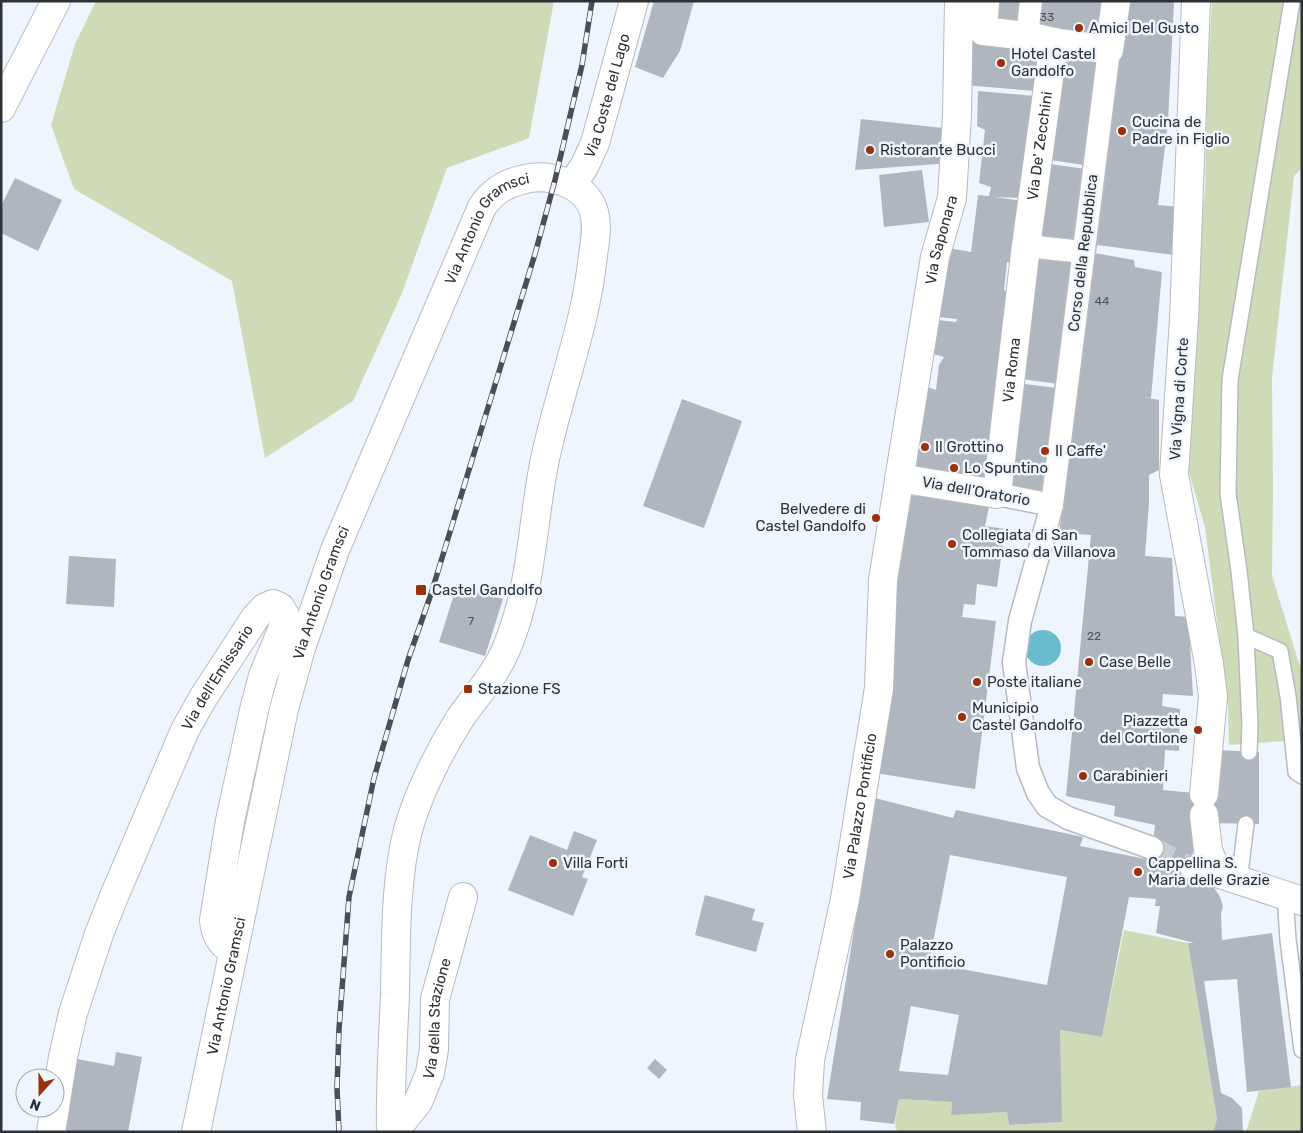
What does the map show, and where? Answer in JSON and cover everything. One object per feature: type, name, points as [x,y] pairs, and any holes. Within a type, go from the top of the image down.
[{"type":"street","points":[[1,108],[56,1]]},
{"type":"street","name":"Via Coste del Lago","points":[[572,184],[584,167],[595,143],[634,1]]},
{"type":"street","name":"Via Saponara","points":[[899,478],[935,257],[952,198],[957,116],[960,1]]},
{"type":"street","points":[[985,1],[983,32],[1027,36],[1109,50]]},
{"type":"street","points":[[1027,36],[1031,1]]},
{"type":"street","name":"Corso della Repubblica","points":[[1116,1],[1052,505],[1020,622],[1014,662],[1028,768],[1038,793],[1047,806],[1068,818],[1152,848]]},
{"type":"street","name":"Via Vigna di Corte","points":[[1196,1],[1184,319],[1174,475],[1209,664],[1213,697],[1204,805],[1208,850],[1216,874]]},
{"type":"street","name":"Via De' Zecchini","points":[[1026,246],[1054,42]]},
{"type":"street","name":"Via Antonio Gramsci","points":[[196,1132],[284,709],[315,604],[335,550],[482,207],[489,196],[510,183],[527,178],[556,180],[572,184]]},
{"type":"street","points":[[393,1132],[397,922],[404,850],[411,822],[424,787],[460,720],[490,679],[507,649],[524,596],[544,466],[553,423],[582,323],[591,278],[596,230],[595,215],[591,202],[584,193],[572,184]]},
{"type":"street","points":[[1026,246],[1083,252]]},
{"type":"street","name":"Via Roma","points":[[997,494],[1026,246]]},
{"type":"street","name":"Via dell'Oratorio","points":[[899,478],[1052,505]]},
{"type":"street","name":"Via Palazzo Pontificio","points":[[812,1132],[808,1096],[810,1060],[845,899],[879,688],[883,580],[899,478]]},
{"type":"street","name":"Via dell'Emissario","points":[[62,1068],[71,1021],[87,969],[112,902],[168,766],[203,698],[255,618],[264,608],[273,604],[280,606],[285,615],[284,624],[263,676],[252,721],[230,821],[214,920],[219,939],[233,952]]},
{"type":"street","points":[[1216,874],[1293,898]]},
{"type":"street","name":"Via della Stazione","points":[[393,1132],[418,1102],[430,1073],[434,1049],[435,999],[463,897]]},
{"type":"street","name":"Via dell'Emissario","points":[[51,1132],[53,1118]]},
{"type":"lane","points":[[1249,752],[1250,726],[1246,636],[1228,493],[1230,380],[1296,20],[1292,1]]},
{"type":"lane","points":[[1246,636],[1280,651],[1288,696],[1296,772],[1302,776]]},
{"type":"lane","points":[[1216,874],[1246,824]]},
{"type":"lane","points":[[1293,898],[1288,940],[1302,1050]]},
{"type":"green space","points":[[96,1],[554,1],[529,138],[447,168],[402,293],[353,401],[265,458],[232,281],[74,189],[51,125],[75,44]]},
{"type":"green space","points":[[1212,1],[1302,1],[1302,168],[1294,176],[1272,378],[1272,576],[1302,673],[1299,740],[1229,745],[1228,707],[1205,527],[1186,463],[1195,290],[1205,190]]},
{"type":"green space","points":[[1124,930],[1188,943],[1217,1119],[1213,1132],[899,1132],[896,1129],[895,1123],[899,1099],[952,1102],[951,1114],[1007,1112],[1009,1125],[1061,1122],[1060,1030],[1102,1037]]},
{"type":"green space","points":[[1302,1085],[1302,1132],[1246,1132],[1259,1091]]},
{"type":"water","points":[[1043,630],[1056,635],[1061,648],[1056,661],[1043,666],[1030,661],[1025,648],[1030,635]]},
{"type":"building","points":[[654,1],[694,1],[680,51],[663,78],[635,67]]},
{"type":"building","points":[[997,1],[1025,1],[1021,28],[996,24]]},
{"type":"building","points":[[1037,1],[1104,1],[1100,38],[1034,30]]},
{"type":"building","points":[[1127,1],[1174,1],[1168,121],[1158,205],[1180,207],[1174,255],[1097,245]]},
{"type":"building","name":"Hotel Castel Gandolfo","points":[[967,36],[1039,42],[1035,91],[963,85]]},
{"type":"building","points":[[1058,49],[1099,54],[1084,165],[1043,159]]},
{"type":"building","points":[[978,91],[1035,96],[1023,198],[994,197],[1023,201],[1015,264],[1007,262],[1004,290],[1010,292],[987,480],[909,469],[922,385],[936,390],[939,365],[944,357],[923,351],[928,319],[956,322],[957,319],[928,316],[943,247],[971,252],[978,195],[989,196],[991,187],[979,183],[985,130],[977,126]]},
{"type":"building","points":[[861,119],[952,129],[952,163],[855,170]]},
{"type":"building","points":[[1043,163],[1085,169],[1074,245],[1033,239]]},
{"type":"building","points":[[922,170],[929,222],[884,227],[879,175]]},
{"type":"building","points":[[15,178],[62,200],[38,251],[1,233],[1,206]]},
{"type":"building","points":[[1031,250],[1073,256],[1058,384],[1014,378]]},
{"type":"building","points":[[1094,253],[1134,260],[1135,267],[1162,272],[1151,398],[1143,397],[1159,400],[1159,470],[1149,475],[1145,556],[1172,558],[1175,616],[1190,617],[1193,696],[1163,694],[1162,706],[1180,709],[1179,751],[1165,750],[1163,790],[1214,795],[1216,750],[1259,752],[1259,824],[1213,823],[1197,815],[1191,868],[1213,886],[1220,897],[1223,906],[1221,913],[1222,940],[1272,933],[1291,1087],[1247,1092],[1237,979],[1204,981],[1221,1093],[1232,1098],[1242,1108],[1243,1132],[1213,1132],[1217,1119],[1188,943],[1194,943],[1156,933],[1160,906],[1155,906],[1156,899],[1129,897],[1102,1037],[1060,1030],[1062,1122],[1009,1125],[1007,1112],[951,1115],[952,1102],[899,1099],[894,1124],[860,1120],[861,1102],[827,1099],[875,798],[953,818],[956,810],[1083,837],[1080,846],[1151,860],[1155,825],[1114,816],[1115,806],[1066,796],[1091,535],[1059,533],[1079,387]],"holes":[[[950,855],[1067,877],[1047,985],[929,963]],[[911,1006],[959,1015],[948,1075],[899,1071]]]},
{"type":"building","points":[[1018,383],[1056,388],[1043,499],[1002,492]]},
{"type":"building","points":[[682,399],[742,421],[704,528],[643,506]]},
{"type":"building","points":[[906,495],[955,498],[989,507],[985,526],[1005,529],[997,587],[977,584],[975,605],[964,604],[962,617],[996,621],[975,789],[875,773]]},
{"type":"building","points":[[69,556],[116,559],[114,607],[66,604]]},
{"type":"building","name":"Castel Gandolfo","points":[[457,585],[503,599],[485,656],[439,642]]},
{"type":"building","name":"Villa Forti","points":[[574,831],[597,840],[582,877],[588,879],[573,916],[508,890],[530,835],[567,850]]},
{"type":"building","points":[[705,895],[755,909],[752,920],[764,923],[756,952],[695,935]]},
{"type":"building","points":[[116,1052],[142,1057],[128,1132],[63,1132],[77,1059],[114,1066]]},
{"type":"building","points":[[655,1059],[667,1070],[659,1079],[647,1068]]},
{"type":"tunnel","points":[[1152,848],[1191,868]]},
{"type":"railway","points":[[339,1132],[337,1088],[339,1029],[349,897],[374,778],[408,660],[431,594],[535,254],[555,180],[582,65],[592,1]]},
{"type":"place","name":"Amici Del Gusto","points":[[1079,28]]},
{"type":"place","name":"Hotel Castel Gandolfo","points":[[1001,63]]},
{"type":"place","name":"Cucina de Padre in Figlio","points":[[1122,131]]},
{"type":"place","name":"Ristorante Bucci","points":[[870,150]]},
{"type":"place","name":"Il Grottino","points":[[925,447]]},
{"type":"place","name":"Il Caffe'","points":[[1045,451]]},
{"type":"place","name":"Lo Spuntino","points":[[954,468]]},
{"type":"place","name":"Belvedere di Castel Gandolfo","points":[[876,518]]},
{"type":"place","name":"Collegiata di San Tommaso da Villanova","points":[[952,544]]},
{"type":"place","name":"Castel Gandolfo","points":[[421,590]]},
{"type":"place","name":"Case Belle","points":[[1089,662]]},
{"type":"place","name":"Poste italiane","points":[[977,682]]},
{"type":"place","name":"Stazione FS","points":[[468,689]]},
{"type":"place","name":"Municipio Castel Gandolfo","points":[[962,717]]},
{"type":"place","name":"Piazzetta del Cortilone","points":[[1198,730]]},
{"type":"place","name":"Carabinieri","points":[[1083,776]]},
{"type":"place","name":"Villa Forti","points":[[553,863]]},
{"type":"place","name":"Cappellina S. Maria delle Grazie","points":[[1138,872]]},
{"type":"place","name":"Palazzo Pontificio","points":[[890,954]]}]
